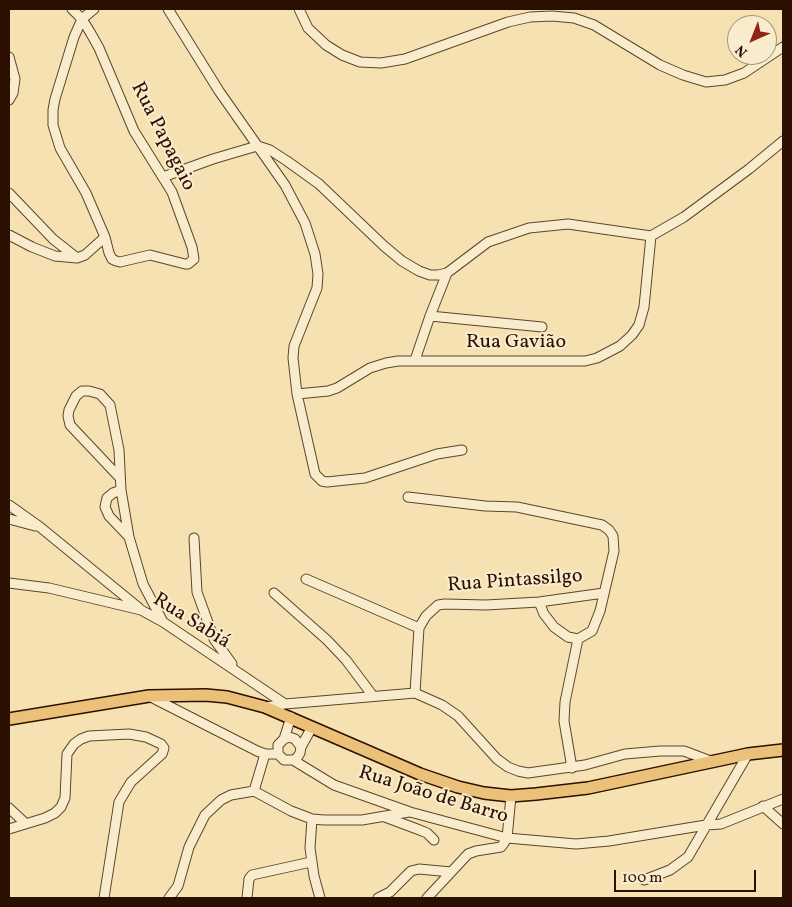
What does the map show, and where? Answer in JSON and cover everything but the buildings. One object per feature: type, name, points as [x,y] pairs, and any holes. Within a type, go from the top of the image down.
[{"type":"main road","points":[[11,720],[149,696],[206,695],[227,697],[265,707],[430,778],[484,793],[511,796],[588,788],[748,754],[783,750]]},
{"type":"street","name":"Rua Papagaio","points":[[72,9],[82,19],[99,48],[134,131],[163,177],[178,208],[192,247],[194,259],[188,264],[150,255],[120,262],[112,259],[105,237]]},
{"type":"street","points":[[9,235],[55,256],[77,258],[92,249],[105,237],[86,192],[60,148],[53,124],[53,110],[71,46],[82,19],[94,9]]},
{"type":"street","points":[[168,9],[219,91],[286,185],[305,223],[316,261],[318,274],[317,288],[294,346],[293,358],[297,394],[313,470],[317,478],[322,481],[371,478],[395,467],[438,454],[462,450]]},
{"type":"street","points":[[299,9],[308,28],[326,45],[342,55],[360,62],[381,63],[405,59],[508,22],[544,16],[574,18],[594,25],[660,64],[683,75],[706,82],[725,80],[744,74],[783,48]]},
{"type":"street","points":[[9,57],[15,79],[13,93],[9,100]]},
{"type":"street","points":[[415,360],[430,316],[448,273],[488,242],[529,228],[568,224],[652,236],[684,217],[783,141]]},
{"type":"street","points":[[163,177],[257,146],[270,150],[319,184],[402,261],[430,275],[448,273]]},
{"type":"street","points":[[9,193],[53,238],[77,258]]},
{"type":"street","name":"Rua Gavião","points":[[297,394],[328,391],[337,388],[370,368],[386,363],[415,360],[585,361],[597,358],[608,353],[632,335],[639,324],[644,307],[652,236]]},
{"type":"street","points":[[430,316],[542,327]]},
{"type":"street","points":[[120,478],[70,425],[68,410],[76,396],[82,391],[88,390],[100,394],[110,404],[119,450],[121,490],[129,537],[143,584],[163,622]]},
{"type":"street","points":[[121,490],[107,498],[105,507],[109,516],[129,537]]},
{"type":"street","name":"Rua Pintassilgo","points":[[408,497],[517,508],[602,525],[609,530],[615,543],[611,570],[604,593],[539,602],[486,605],[445,604],[431,610],[419,628]]},
{"type":"street","points":[[9,505],[40,527],[141,610]]},
{"type":"street","points":[[9,519],[21,524],[40,527]]},
{"type":"street","points":[[194,538],[196,580],[200,599],[214,638],[238,672]]},
{"type":"street","points":[[306,579],[419,628],[415,692]]},
{"type":"street","name":"Rua Sabiá","points":[[9,583],[50,588],[141,610],[163,622],[285,704]]},
{"type":"street","points":[[274,593],[346,660],[373,696]]},
{"type":"street","points":[[539,602],[544,614],[554,627],[568,638],[578,639],[592,631],[596,625],[604,593]]},
{"type":"street","points":[[572,768],[564,722],[565,702],[578,639]]},
{"type":"street","points":[[265,707],[415,692],[442,705],[458,716],[497,759],[508,767],[528,773],[572,768],[625,754],[660,751],[684,751],[714,762]]},
{"type":"street","name":"Rua João de Barro","points":[[149,696],[265,754],[278,754],[284,760],[293,760],[334,785],[410,812],[507,838],[576,844],[609,841],[727,823],[783,799]]},
{"type":"street","points":[[278,754],[278,745],[284,738],[290,718]]},
{"type":"street","points":[[293,760],[298,758],[301,747],[312,727]]},
{"type":"street","points":[[9,829],[45,818],[55,813],[61,807],[65,798],[67,754],[74,744],[81,739],[89,736],[129,734],[156,741],[164,748],[162,754],[131,782],[119,802],[104,898]]},
{"type":"street","points":[[284,738],[295,739],[301,747]]},
{"type":"street","points":[[254,791],[265,754]]},
{"type":"street","points":[[644,880],[670,870],[688,857],[748,754]]},
{"type":"street","points":[[169,898],[178,886],[189,846],[205,815],[221,800],[232,795],[254,791],[291,811],[312,819],[340,821],[383,817],[410,812]]},
{"type":"street","points":[[427,898],[468,854],[501,847],[507,838],[511,796]]},
{"type":"street","points":[[763,806],[783,824]]},
{"type":"street","points":[[9,808],[25,824]]},
{"type":"street","points":[[383,817],[427,833],[434,840]]},
{"type":"street","points":[[312,819],[311,862],[320,898]]},
{"type":"street","points":[[247,898],[249,879],[252,875],[311,862]]},
{"type":"street","points":[[378,898],[390,892],[412,871],[419,868],[451,872]]}]
